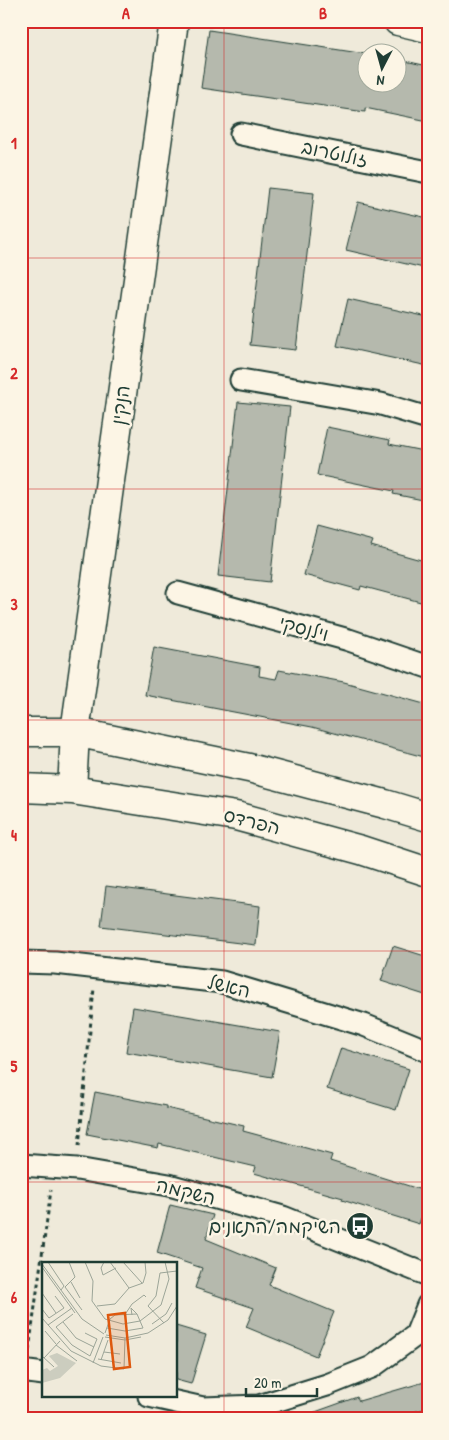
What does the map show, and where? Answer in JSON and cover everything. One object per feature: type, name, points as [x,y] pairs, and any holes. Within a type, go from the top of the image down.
[{"type":"street","name":"הנקין","points":[[72,790],[75,732],[174,21]]},
{"type":"street","points":[[398,21],[428,28]]},
{"type":"street","name":"זולוטרוב","points":[[241,134],[428,172]]},
{"type":"street","points":[[241,380],[381,404],[428,418]]},
{"type":"street","name":"וילנסקי","points":[[178,593],[349,640],[428,667]]},
{"type":"street","points":[[21,732],[75,732],[248,768],[428,817]]},
{"type":"street","name":"הפרדס","points":[[21,788],[72,790],[236,816],[361,850],[428,872]]},
{"type":"street","name":"האשל","points":[[21,962],[55,963],[222,982],[364,1025],[428,1051]]},
{"type":"street","name":"השקמה","points":[[21,1165],[76,1169],[169,1185],[282,1218],[428,1275]]},
{"type":"street","points":[[158,1398],[203,1408],[259,1406],[327,1385],[372,1367],[416,1335],[428,1305]]},
{"type":"path","points":[[76,1169],[96,968]]},
{"type":"path","points":[[42,1262],[54,1167]]},
{"type":"path","points":[[28,1376],[42,1263]]},
{"type":"building","points":[[209,30],[356,52],[356,92],[406,92],[406,61],[428,66],[428,121],[365,108],[365,112],[201,88]]},
{"type":"building","points":[[268,188],[314,193],[296,350],[250,345]]},
{"type":"building","points":[[358,202],[428,218],[428,269],[346,250]]},
{"type":"building","points":[[348,299],[428,317],[428,366],[337,346]]},
{"type":"building","points":[[238,402],[290,407],[270,582],[218,576]]},
{"type":"building","points":[[327,427],[390,440],[389,444],[428,452],[428,501],[393,494],[394,491],[317,475]]},
{"type":"building","points":[[317,526],[373,541],[371,546],[428,562],[428,604],[361,586],[360,590],[304,575]]},
{"type":"building","points":[[154,647],[260,667],[259,676],[276,679],[279,670],[344,682],[428,705],[428,758],[312,727],[145,695]]},
{"type":"building","points":[[106,886],[260,906],[256,945],[101,926]]},
{"type":"building","points":[[393,946],[428,957],[428,996],[381,981]]},
{"type":"building","points":[[133,1007],[280,1032],[272,1077],[126,1052]]},
{"type":"building","points":[[341,1048],[409,1069],[396,1110],[327,1089]]},
{"type":"building","points":[[95,1092],[166,1106],[166,1108],[244,1126],[243,1131],[332,1155],[330,1161],[428,1192],[419,1224],[342,1200],[343,1198],[254,1173],[256,1167],[159,1144],[158,1148],[87,1134]]},
{"type":"building","points":[[170,1205],[213,1215],[206,1239],[276,1268],[269,1285],[334,1312],[316,1356],[246,1327],[254,1308],[195,1288],[202,1268],[157,1253]]},
{"type":"building","points":[[178,1327],[206,1335],[191,1384],[178,1381]]},
{"type":"building","points":[[428,1381],[428,1408],[413,1412],[415,1419],[304,1419],[304,1416],[357,1397],[359,1401]]},
{"type":"place","name":"השיקמה/התאנים","points":[[360,1226]]}]
